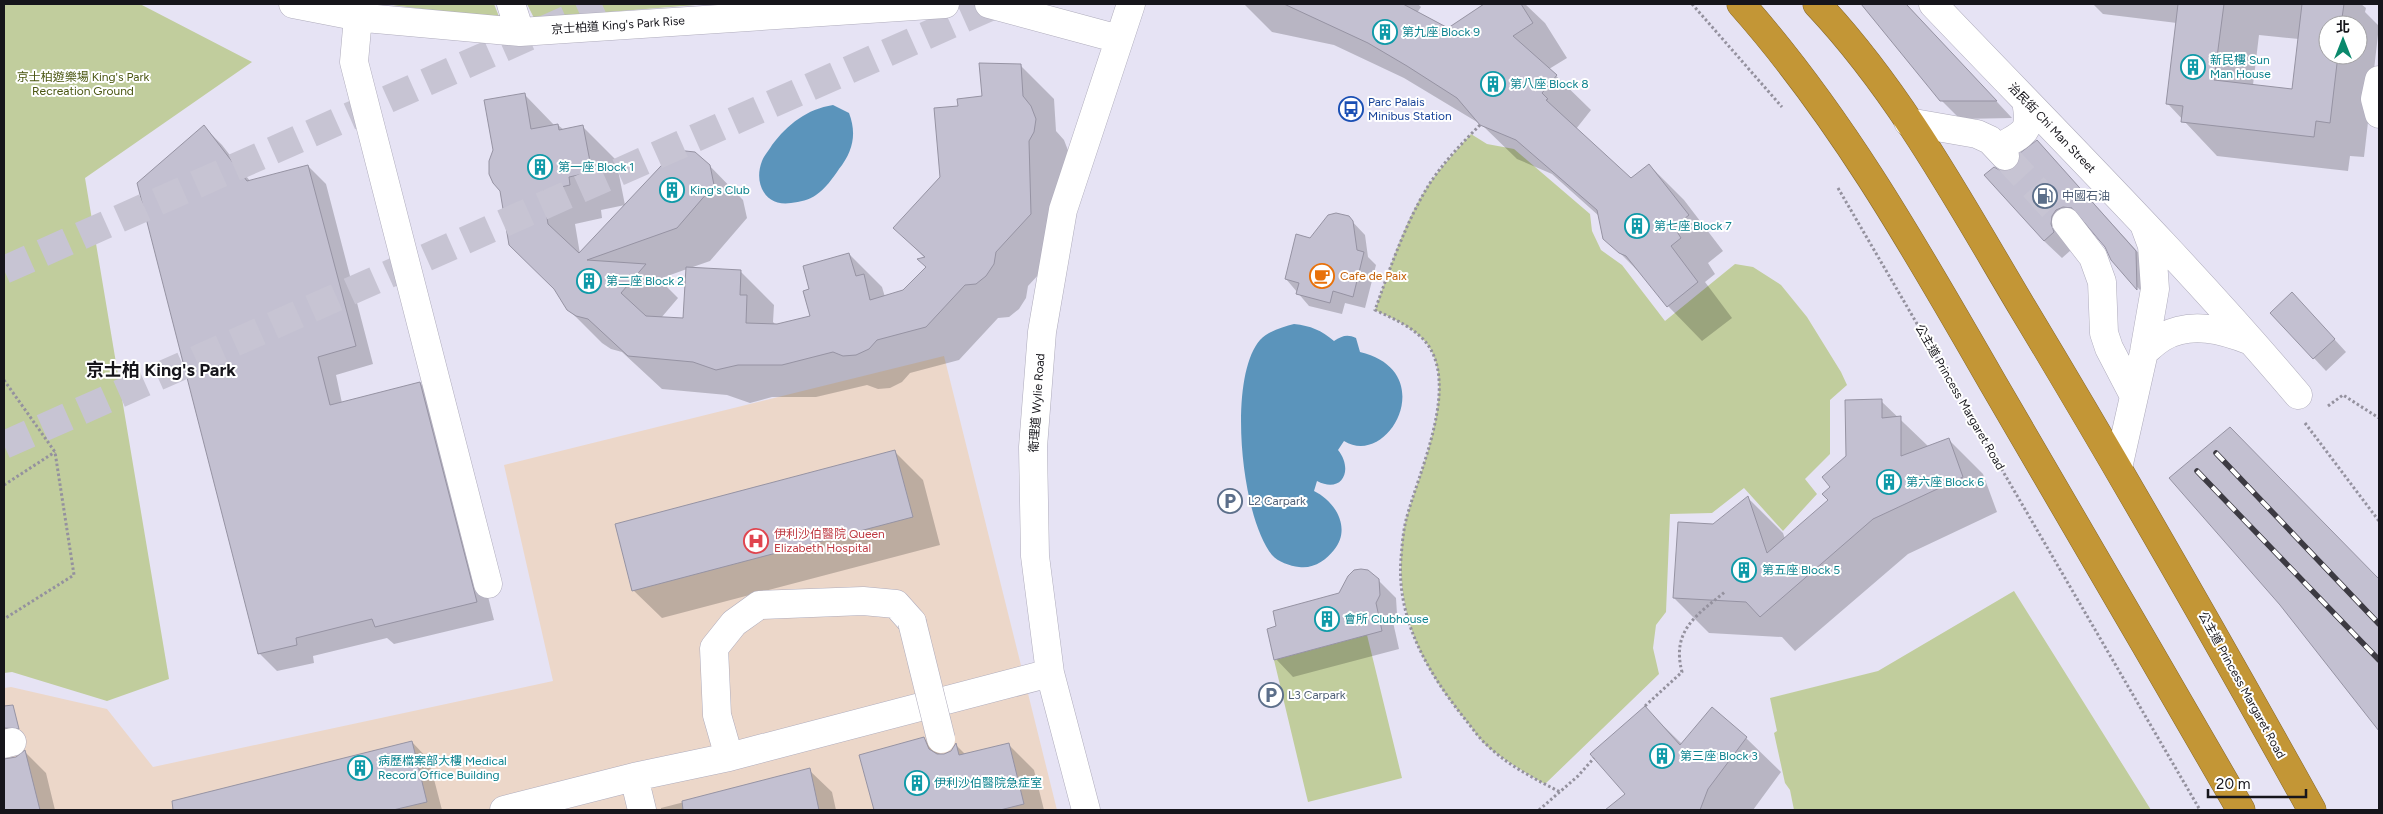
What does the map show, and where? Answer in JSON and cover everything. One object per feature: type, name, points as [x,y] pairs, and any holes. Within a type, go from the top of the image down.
[{"type":"highway","points":[[1741,4],[1779,47],[1837,125],[1918,254],[2241,810]]},
{"type":"highway","name":"公主道 Princess Margaret Road","points":[[1817,4],[1890,94],[1967,213],[2118,468],[2312,810]]},
{"type":"street","name":"京士柏道 King's Park Rise","points":[[293,4],[358,17],[520,32],[945,4]]},
{"type":"street","points":[[511,4],[520,32]]},
{"type":"street","points":[[990,4],[1119,39]]},
{"type":"street","name":"衛理道 Wylie Road","points":[[1086,810],[1050,673],[1035,546],[1034,447],[1042,332],[1063,210],[1132,4]]},
{"type":"street","name":"治民街 Chi Man Street","points":[[1934,4],[2142,222],[2152,246],[2155,289],[2144,352],[2118,468]]},
{"type":"street","points":[[358,17],[354,62],[488,584]]},
{"type":"street","points":[[2379,80],[2376,99],[2379,114]]},
{"type":"street","points":[[1908,122],[1977,134],[1990,140],[2002,152],[2027,127],[2029,120],[2026,101]]},
{"type":"street","points":[[2066,222],[2093,257],[2102,282],[2104,333],[2109,348],[2134,396]]},
{"type":"street","points":[[2142,222],[2254,342],[2298,395]]},
{"type":"street","points":[[2144,352],[2163,337],[2184,330],[2210,328],[2254,342]]},
{"type":"street","points":[[729,757],[717,715],[714,648],[734,623],[759,605],[863,602],[896,604],[912,622],[941,739]]},
{"type":"street","points":[[504,810],[634,777],[729,757],[1050,673]]},
{"type":"street","points":[[634,777],[642,810]]},
{"type":"path","points":[[1692,4],[1788,115]]},
{"type":"path","points":[[1480,125],[1445,164],[1424,192],[1395,256],[1374,310],[1401,321],[1424,340],[1435,360],[1440,391],[1434,429],[1405,521],[1401,560],[1403,596],[1411,634],[1431,672],[1457,709],[1487,745],[1516,768],[1560,792]]},
{"type":"path","name":"公主道 Princess Margaret Road","points":[[1833,180],[2200,810]]},
{"type":"path","points":[[4,380],[55,452],[74,575],[4,619]]},
{"type":"path","points":[[2332,402],[2343,395],[2379,418]]},
{"type":"path","points":[[2304,424],[2379,521]]},
{"type":"path","points":[[4,485],[55,452]]},
{"type":"path","points":[[1645,706],[1682,672],[1679,659],[1679,645],[1691,620],[1726,591]]},
{"type":"path","points":[[1538,810],[1560,792],[1594,758]]},
{"type":"shaded area","name":"伊利沙伯醫院 Queen Elizabeth Hospital","points":[[944,356],[1057,810],[4,810],[4,688],[11,687],[107,709],[153,767],[553,681],[504,465]]},
{"type":"green space","name":"京士柏遊樂場 King's Park Recreation Ground","points":[[4,4],[140,4],[252,62],[85,178],[169,679],[107,701],[12,672],[4,673]]},
{"type":"green space","points":[[384,4],[494,4],[500,19]]},
{"type":"green space","points":[[527,4],[708,4],[534,18]]},
{"type":"green space","points":[[1471,134],[1487,144],[1514,149],[1590,214],[1592,231],[1601,250],[1622,265],[1665,321],[1735,264],[1753,267],[1781,285],[1807,317],[1847,385],[1830,400],[1830,454],[1805,479],[1817,494],[1783,531],[1744,488],[1712,513],[1670,514],[1666,612],[1656,625],[1653,648],[1659,674],[1545,784],[1516,767],[1488,747],[1450,700],[1427,664],[1418,645],[1410,625],[1402,583],[1402,540],[1406,519],[1434,427],[1439,378],[1434,356],[1423,339],[1406,326],[1375,310],[1396,250],[1416,206],[1434,177]]},
{"type":"green space","points":[[2014,591],[2151,810],[1794,810],[1790,790],[1785,783],[1774,733],[1777,731],[1770,698],[1878,671]]},
{"type":"green space","points":[[1367,635],[1402,778],[1308,802],[1274,660]]},
{"type":"water","points":[[833,105],[849,113],[853,128],[852,142],[844,162],[826,187],[810,198],[798,202],[782,203],[768,198],[759,178],[763,159],[772,145],[791,124],[806,114]]},
{"type":"water","points":[[1294,324],[1315,329],[1334,341],[1345,336],[1356,338],[1360,352],[1384,362],[1398,378],[1402,396],[1399,414],[1390,430],[1377,442],[1361,446],[1344,441],[1338,450],[1345,465],[1343,478],[1339,482],[1326,484],[1317,481],[1314,491],[1329,501],[1334,508],[1339,516],[1341,533],[1339,542],[1334,550],[1319,563],[1310,567],[1292,566],[1277,560],[1261,536],[1252,511],[1242,448],[1241,415],[1244,384],[1250,359],[1263,337]]},
{"type":"building","points":[[1284,4],[1403,4],[1448,28],[1484,4],[1521,4],[1533,23],[1513,36],[1557,75],[1542,93],[1548,99],[1546,100],[1631,178],[1649,164],[1689,215],[1674,227],[1681,238],[1671,246],[1698,282],[1667,307],[1626,256],[1619,253],[1603,239],[1597,210],[1516,140],[1480,125],[1457,98],[1368,43]]},
{"type":"building","points":[[1861,4],[1906,4],[1997,101],[1940,101]]},
{"type":"building","name":"新民樓 Sun Man House","points":[[2178,4],[2224,4],[2214,80],[2292,89],[2302,4],[2344,4],[2342,15],[2318,15],[2318,65],[2337,65],[2330,123],[2316,121],[2314,137],[2181,122],[2183,106],[2166,104]]},
{"type":"building","points":[[979,63],[1021,64],[1023,96],[1031,106],[1036,119],[1034,132],[1029,141],[1031,214],[996,252],[994,264],[986,276],[976,284],[965,285],[926,327],[877,340],[869,349],[856,355],[843,356],[833,352],[782,365],[738,365],[716,370],[693,362],[628,356],[588,319],[576,316],[567,310],[554,289],[509,245],[500,191],[493,183],[489,174],[489,161],[493,150],[484,100],[525,93],[531,129],[558,124],[559,130],[583,125],[592,172],[569,177],[570,185],[543,191],[548,224],[579,253],[676,150],[695,152],[710,165],[714,185],[677,228],[587,260],[646,264],[621,293],[646,316],[683,318],[686,267],[741,270],[740,295],[747,295],[746,323],[777,324],[810,316],[803,291],[809,289],[803,266],[849,253],[856,276],[864,274],[870,300],[903,290],[926,267],[917,259],[925,257],[893,228],[940,177],[934,108],[958,106],[957,99],[982,96]]},
{"type":"building","points":[[204,125],[247,181],[308,165],[356,346],[318,357],[330,405],[420,382],[477,602],[375,627],[372,619],[296,638],[297,645],[258,654],[137,183]]},
{"type":"building","name":"中國石油","points":[[2037,140],[2136,251],[2137,290],[2111,260],[2105,247],[2072,208],[2063,207],[2056,210],[2052,216],[2051,224],[2054,232],[2044,241],[1984,175],[1994,167],[2001,171],[2015,168],[2020,161],[2020,153]]},
{"type":"building","points":[[1336,213],[1349,216],[1353,221],[1357,250],[1364,252],[1353,297],[1333,291],[1330,303],[1296,294],[1299,283],[1285,279],[1296,234],[1310,238],[1328,215]]},
{"type":"building","points":[[2292,292],[2335,339],[2313,359],[2270,313]]},
{"type":"building","points":[[1882,399],[1882,418],[1901,416],[1901,456],[1949,438],[1963,477],[1873,519],[1760,617],[1746,602],[1673,598],[1678,522],[1713,524],[1748,496],[1767,553],[1828,500],[1822,494],[1830,487],[1822,477],[1846,456],[1845,400]]},
{"type":"building","points":[[2230,427],[2379,579],[2379,731],[2280,605],[2169,478]]},
{"type":"building","points":[[895,450],[913,517],[632,591],[615,524]]},
{"type":"building","name":"會所 Clubhouse","points":[[1354,570],[1368,570],[1379,579],[1380,595],[1376,603],[1382,631],[1274,660],[1267,629],[1276,626],[1273,611],[1339,593],[1348,576]]},
{"type":"building","points":[[13,705],[19,729],[4,728],[4,706]]},
{"type":"building","name":"第三座 Block 3","points":[[1645,706],[1680,745],[1712,707],[1747,737],[1708,789],[1700,810],[1605,810],[1625,794],[1590,754]]},
{"type":"building","name":"伊利沙伯醫院急症室","points":[[924,737],[929,749],[937,754],[951,751],[956,743],[959,755],[1009,743],[1024,804],[1000,810],[874,810],[859,755]]},
{"type":"building","name":"病歷檔案部大樓 Medical Record Office Building","points":[[412,741],[427,802],[393,810],[173,810],[172,801]]},
{"type":"building","points":[[25,750],[40,810],[4,810],[4,759],[16,757]]},
{"type":"building","points":[[810,768],[819,810],[683,810],[682,801]]},
{"type":"tunnel","points":[[4,270],[602,4]]},
{"type":"tunnel","points":[[4,445],[997,4]]},
{"type":"tunnel","points":[[2005,156],[2066,222]]},
{"type":"railway","points":[[2216,453],[2379,624]]},
{"type":"railway","points":[[2197,471],[2379,660]]},
{"type":"place","name":"第九座 Block 9","points":[[1385,32]]},
{"type":"place","name":"新民樓 Sun Man House","points":[[2193,67]]},
{"type":"place","name":"第八座 Block 8","points":[[1493,84]]},
{"type":"place","name":"Parc Palais Minibus Station","points":[[1351,109]]},
{"type":"place","name":"第一座 Block 1","points":[[540,167]]},
{"type":"place","name":"King's Club","points":[[672,190]]},
{"type":"place","name":"中國石油","points":[[2045,196]]},
{"type":"place","name":"第七座 Block 7","points":[[1637,226]]},
{"type":"place","name":"Cafe de Paix","points":[[1322,276]]},
{"type":"place","name":"第二座 Block 2","points":[[589,281]]},
{"type":"place","name":"第六座 Block 6","points":[[1889,482]]},
{"type":"place","name":"L2 Carpark","points":[[1230,501]]},
{"type":"place","name":"伊利沙伯醫院 Queen Elizabeth Hospital","points":[[756,541]]},
{"type":"place","name":"第五座 Block 5","points":[[1744,570]]},
{"type":"place","name":"會所 Clubhouse","points":[[1327,619]]},
{"type":"place","name":"L3 Carpark","points":[[1271,695]]},
{"type":"place","name":"第三座 Block 3","points":[[1662,756]]},
{"type":"place","name":"病歷檔案部大樓 Medical Record Office Building","points":[[360,768]]},
{"type":"place","name":"伊利沙伯醫院急症室","points":[[917,783]]},
{"type":"district","name":"京士柏 King's Park","points":[[161,370]]}]
